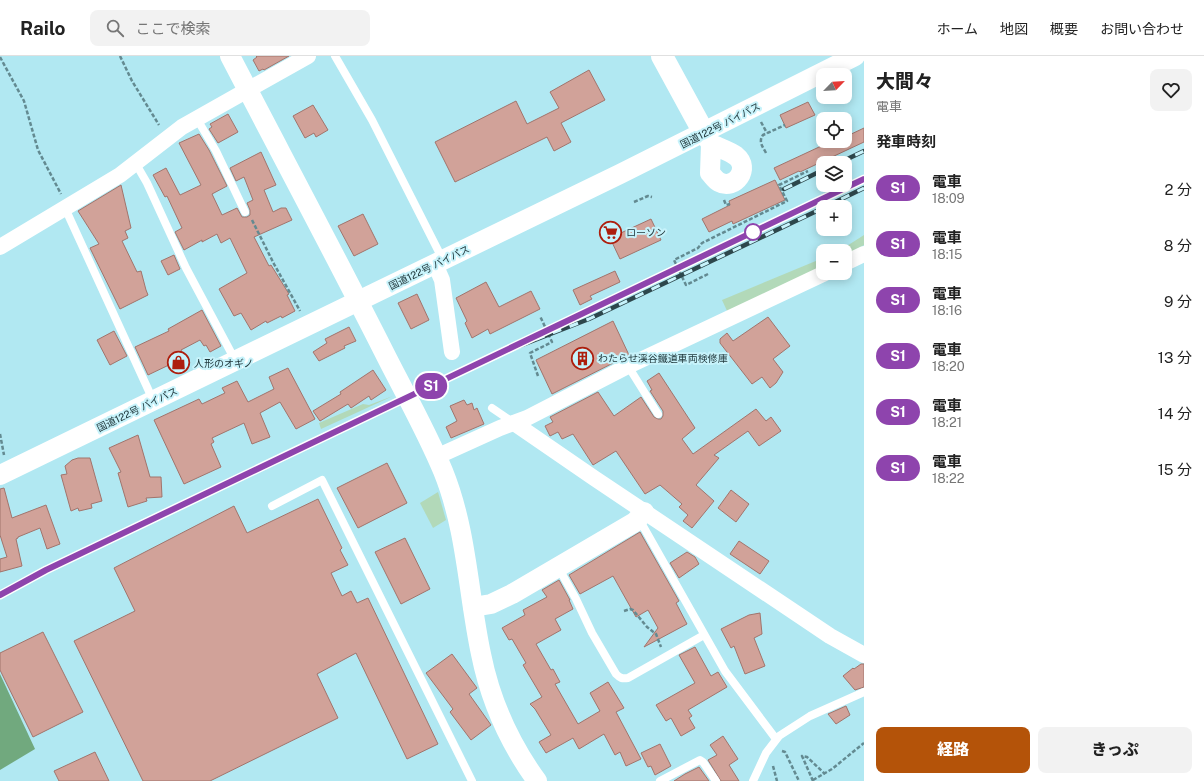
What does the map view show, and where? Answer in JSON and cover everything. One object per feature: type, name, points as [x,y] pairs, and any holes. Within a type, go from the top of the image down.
[{"type":"main road","points":[[662,56],[707,138]]},
{"type":"street","points":[[230,56],[358,301],[436,457],[459,519],[481,656],[492,694],[510,735],[537,781]]},
{"type":"street","points":[[0,247],[136,164],[167,137],[308,56]]},
{"type":"street","name":"国道122号 バイパス","points":[[0,475],[439,262],[707,138],[855,56]]},
{"type":"street","points":[[852,260],[864,254]]},
{"type":"street","points":[[439,262],[452,352]]},
{"type":"street","points":[[436,457],[500,428],[527,418],[628,366],[816,277]]},
{"type":"street","points":[[514,423],[641,515],[830,636],[864,654]]},
{"type":"street","points":[[473,607],[491,604],[512,594],[641,515]]},
{"type":"lane","points":[[335,56],[372,120],[439,262]]},
{"type":"lane","points":[[197,119],[216,152],[245,212]]},
{"type":"lane","points":[[136,164],[147,183],[183,262],[236,361]]},
{"type":"lane","points":[[65,208],[154,401]]},
{"type":"lane","points":[[628,366],[658,414]]},
{"type":"lane","points":[[492,408],[514,423]]},
{"type":"lane","points":[[272,506],[322,480],[472,781]]},
{"type":"lane","points":[[641,515],[704,635],[734,683],[776,739]]},
{"type":"lane","points":[[557,567],[576,599],[592,633],[609,663],[620,678],[628,678],[704,635]]},
{"type":"lane","points":[[754,781],[764,756],[776,739],[783,733],[810,716],[864,692]]},
{"type":"lane","points":[[660,781],[700,760],[716,781]]},
{"type":"path","points":[[0,56],[24,101],[38,150],[64,201],[65,208]]},
{"type":"path","points":[[120,56],[136,88],[167,137]]},
{"type":"path","points":[[761,121],[767,134]]},
{"type":"path","points":[[766,153],[760,140],[763,135],[785,125]]},
{"type":"path","points":[[708,274],[686,285],[674,260],[698,248],[702,243],[787,201],[779,185],[808,171]]},
{"type":"path","points":[[634,202],[648,196],[652,197]]},
{"type":"path","points":[[245,212],[250,216],[300,312]]},
{"type":"path","points":[[538,376],[530,353],[552,342],[540,316]]},
{"type":"path","points":[[0,434],[4,455]]},
{"type":"path","points":[[624,610],[633,610],[647,628],[656,634],[667,656]]},
{"type":"path","points":[[825,774],[807,758],[802,756],[813,780],[825,774],[864,743]]},
{"type":"path","points":[[780,752],[782,750],[785,752],[799,781]]},
{"type":"path","points":[[774,761],[773,766],[777,781]]},
{"type":"green space","points":[[864,235],[864,245],[852,252],[852,244],[850,244]]},
{"type":"green space","points":[[816,261],[816,270],[728,313],[722,300]]},
{"type":"green space","points":[[393,396],[321,429],[319,423],[363,404],[369,405]]},
{"type":"green space","points":[[438,492],[446,520],[433,528],[420,503]]},
{"type":"green space","points":[[0,674],[35,749],[0,770]]},
{"type":"building","points":[[256,56],[289,56],[264,70],[259,71],[253,60],[257,57]]},
{"type":"building","points":[[589,70],[605,100],[561,123],[571,142],[554,151],[547,137],[455,182],[435,142],[516,101],[527,124],[559,108],[550,92]]},
{"type":"building","points":[[808,102],[815,115],[786,128],[780,115]]},
{"type":"building","points":[[313,105],[328,130],[316,137],[314,133],[305,138],[293,116]]},
{"type":"building","points":[[228,114],[238,132],[218,143],[209,129],[212,127],[210,124]]},
{"type":"building","points":[[864,128],[864,142],[852,148],[852,134]]},
{"type":"building","points":[[199,134],[209,150],[227,186],[212,194],[222,215],[237,208],[242,217],[247,217],[250,215],[250,210],[247,203],[253,200],[244,177],[236,181],[230,168],[261,152],[276,185],[264,190],[273,212],[281,208],[286,208],[292,220],[254,237],[269,266],[271,265],[289,294],[287,295],[295,311],[282,318],[281,316],[267,323],[266,321],[251,330],[241,313],[234,316],[219,289],[247,273],[230,238],[221,243],[217,234],[184,250],[175,232],[182,228],[167,196],[165,197],[153,175],[166,168],[180,195],[201,185],[179,143]]},
{"type":"building","points":[[817,148],[851,148],[834,156],[816,156],[816,164],[780,180],[774,168]]},
{"type":"building","points":[[775,180],[785,200],[733,224],[732,221],[709,232],[702,219],[730,205],[729,201]]},
{"type":"building","points":[[121,185],[131,228],[125,231],[128,238],[122,241],[137,272],[141,271],[148,295],[120,309],[90,248],[99,244],[78,211]]},
{"type":"building","points":[[363,214],[378,244],[354,256],[338,226]]},
{"type":"building","points":[[651,219],[661,240],[620,259],[610,238]]},
{"type":"building","points":[[174,255],[180,269],[168,275],[161,261]]},
{"type":"building","points":[[615,271],[620,282],[590,296],[592,299],[580,305],[573,290]]},
{"type":"building","points":[[486,282],[499,307],[531,291],[540,309],[490,334],[488,329],[472,338],[465,323],[467,321],[456,298]]},
{"type":"building","points":[[417,294],[429,320],[411,329],[398,303]]},
{"type":"building","points":[[202,310],[221,346],[210,352],[206,345],[204,346],[200,340],[181,350],[187,364],[173,370],[171,364],[148,375],[135,347],[169,331],[168,329]]},
{"type":"building","points":[[768,317],[790,346],[773,359],[783,372],[776,383],[770,388],[762,377],[752,384],[720,343],[720,339],[727,333],[733,341]]},
{"type":"building","name":"わたらせ渓谷鐵道車両検修庫","points":[[613,321],[629,355],[552,394],[536,360]]},
{"type":"building","points":[[349,327],[356,341],[344,346],[345,348],[319,361],[313,352],[327,343],[325,339]]},
{"type":"building","points":[[114,331],[127,356],[110,365],[97,340]]},
{"type":"building","points":[[288,368],[315,419],[296,429],[280,402],[260,413],[270,437],[252,444],[244,423],[212,438],[214,442],[211,444],[221,467],[184,484],[154,420],[199,399],[202,404],[225,393],[222,388],[237,381],[248,402],[274,389],[269,377]]},
{"type":"building","points":[[373,370],[386,390],[371,400],[369,396],[351,408],[348,404],[320,421],[313,411],[341,394],[340,392]]},
{"type":"building","points":[[659,373],[695,428],[682,439],[693,454],[756,409],[766,421],[771,417],[781,431],[759,446],[748,431],[714,455],[719,458],[696,485],[714,501],[692,528],[683,521],[688,515],[679,507],[682,504],[660,485],[645,494],[616,451],[593,465],[573,434],[562,439],[558,432],[550,436],[545,426],[553,422],[550,417],[598,392],[614,416],[641,397],[654,417],[661,419],[663,416],[663,411],[650,391],[652,390],[647,381]]},
{"type":"building","points":[[464,400],[467,405],[472,403],[474,410],[477,408],[484,424],[451,438],[446,427],[457,421],[450,406]]},
{"type":"building","points":[[138,435],[150,477],[161,477],[162,497],[146,498],[147,501],[128,507],[118,473],[121,472],[109,448]]},
{"type":"building","points":[[78,458],[90,458],[102,501],[91,504],[92,508],[79,511],[78,508],[71,511],[61,475],[67,474],[65,466],[72,460]]},
{"type":"building","points":[[387,463],[407,503],[358,528],[337,488]]},
{"type":"building","points":[[4,488],[12,518],[46,505],[60,544],[47,549],[40,528],[18,537],[16,539],[22,566],[0,572],[0,559],[7,557],[0,535],[0,489]]},
{"type":"building","points":[[731,490],[749,504],[736,522],[718,508]]},
{"type":"building","points":[[318,499],[342,548],[340,550],[348,565],[331,573],[342,596],[351,591],[357,603],[368,598],[438,744],[407,759],[356,653],[317,674],[338,718],[210,781],[143,781],[74,641],[135,611],[114,568],[234,506],[247,533]]},
{"type":"building","points":[[640,532],[679,601],[676,603],[687,624],[644,647],[658,628],[648,610],[636,617],[613,576],[580,594],[569,575]]},
{"type":"building","points":[[405,538],[430,589],[401,604],[375,552]]},
{"type":"building","points":[[739,541],[769,561],[760,574],[730,554]]},
{"type":"building","points":[[687,552],[695,557],[699,564],[679,578],[670,563]]},
{"type":"building","points":[[559,580],[570,600],[573,609],[555,619],[561,630],[536,644],[551,670],[553,669],[560,682],[555,684],[578,724],[600,711],[590,693],[608,682],[624,708],[616,712],[641,759],[626,766],[620,752],[615,755],[604,734],[579,749],[573,738],[546,753],[539,742],[551,735],[535,709],[530,704],[542,697],[523,665],[526,663],[512,639],[509,640],[502,628],[525,615],[523,610],[547,597],[542,590]]},
{"type":"building","points":[[760,613],[762,634],[754,638],[765,666],[745,674],[734,646],[731,648],[721,629],[749,615]]},
{"type":"building","points":[[43,632],[83,712],[33,737],[0,670],[0,653]]},
{"type":"building","points":[[695,647],[711,676],[718,672],[727,687],[688,710],[692,716],[689,718],[695,728],[681,736],[671,718],[666,721],[656,705],[695,683],[679,655]]},
{"type":"building","points":[[452,654],[477,688],[469,694],[491,725],[471,740],[450,712],[453,709],[426,673]]},
{"type":"building","points":[[861,664],[864,664],[864,687],[855,690],[843,676]]},
{"type":"building","points":[[846,706],[850,715],[836,724],[828,714]]},
{"type":"building","points":[[723,736],[738,759],[729,765],[739,781],[721,781],[708,760],[717,755],[710,745]]},
{"type":"building","points":[[660,744],[671,766],[655,775],[651,766],[648,767],[641,753]]},
{"type":"building","points":[[95,752],[109,781],[59,781],[54,771]]},
{"type":"building","points":[[699,767],[709,781],[674,781],[685,774]]},
{"type":"railway","points":[[852,157],[864,151]]},
{"type":"railway","points":[[784,189],[816,173]]},
{"type":"railway","points":[[558,326],[864,179]]},
{"type":"railway","points":[[839,200],[864,188]]},
{"type":"railway","points":[[0,595],[46,570],[457,374],[506,351],[589,319],[816,211]]},
{"type":"train","name":"S1","points":[[0,595],[46,570],[864,179]]},
{"type":"place","name":"ローソン","points":[[611,232]]},
{"type":"place","name":"わたらせ渓谷鐵道車両検修庫","points":[[583,358]]},
{"type":"place","name":"人形のオギノ","points":[[179,363]]}]
